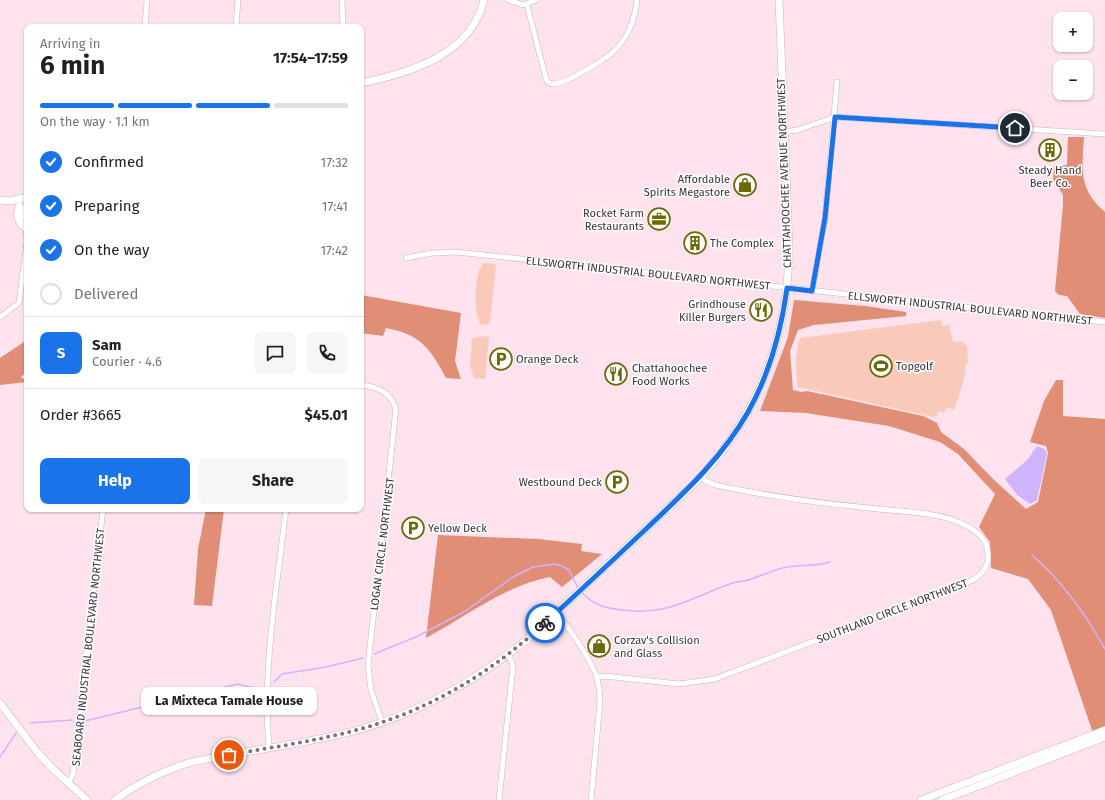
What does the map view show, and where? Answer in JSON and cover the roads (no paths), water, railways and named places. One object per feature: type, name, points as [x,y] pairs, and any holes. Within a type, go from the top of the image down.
[{"type":"street","points":[[145,24],[147,0]]},
{"type":"street","points":[[236,24],[238,0]]},
{"type":"street","points":[[342,0],[343,24]]},
{"type":"street","points":[[364,82],[407,72],[448,51],[462,39],[474,25],[481,12],[484,0]]},
{"type":"street","points":[[508,0],[518,4],[527,5],[536,0]]},
{"type":"street","points":[[527,5],[546,79],[554,84],[602,62],[618,47],[633,22],[637,0]]},
{"type":"street","name":"CHATTAHOOCHEE AVENUE NORTHWEST","points":[[115,800],[143,781],[165,771],[203,760],[339,734],[382,722],[416,709],[448,694],[480,675],[508,655],[585,587],[700,477],[734,435],[760,388],[777,342],[787,288],[788,249],[779,43],[779,0]]},
{"type":"street","points":[[812,291],[825,218],[837,82]]},
{"type":"street","points":[[783,132],[798,130],[835,117],[1105,134]]},
{"type":"street","points":[[0,200],[18,202],[24,199]]},
{"type":"street","points":[[18,202],[16,211],[17,219],[24,230]]},
{"type":"street","points":[[18,202],[24,209]]},
{"type":"street","name":"ELLSWORTH INDUSTRIAL BOULEVARD NORTHWEST","points":[[406,258],[432,253],[456,252],[1105,322]]},
{"type":"street","points":[[0,317],[19,303],[24,264]]},
{"type":"street","name":"LOGAN CIRCLE NORTHWEST","points":[[364,386],[384,391],[393,402],[396,410],[368,665],[371,690],[382,722]]},
{"type":"street","name":"SOUTHLAND CIRCLE NORTHWEST","points":[[597,677],[604,676],[679,684],[715,680],[972,581],[983,572],[988,561],[987,546],[984,539],[976,531],[954,521],[919,514],[774,496],[710,484],[700,477]]},
{"type":"street","name":"SEABOARD INDUSTRIAL BOULEVARD NORTHWEST","points":[[68,784],[73,774],[103,512]]},
{"type":"street","points":[[269,748],[267,707],[268,666],[286,512]]},
{"type":"street","points":[[556,613],[564,621],[597,677],[600,702],[591,800]]},
{"type":"street","points":[[499,800],[512,666],[508,655]]},
{"type":"street","points":[[0,702],[38,753],[68,784],[87,800]]},
{"type":"street","points":[[921,800],[1105,730]]},
{"type":"street","points":[[942,800],[1105,737]]},
{"type":"waterway","points":[[1032,555],[1043,565],[1073,599],[1105,649]]},
{"type":"waterway","points":[[582,593],[595,603],[605,607],[622,610],[653,610],[666,608],[733,583],[748,580],[785,567],[817,565],[830,562]]},
{"type":"waterway","points":[[374,654],[418,636],[464,612],[513,577],[533,567],[555,564],[562,566],[569,570],[578,588]]},
{"type":"waterway","points":[[274,682],[282,674],[326,667],[363,658]]},
{"type":"waterway","points":[[85,721],[237,684],[259,689]]},
{"type":"waterway","points":[[30,723],[72,720]]},
{"type":"waterway","points":[[0,757],[16,733]]},
{"type":"place","name":"Steady Hand Beer Co.","points":[[1050,150]]},
{"type":"place","name":"Affordable Spirits Megastore","points":[[745,185]]},
{"type":"place","name":"Rocket Farm Restaurants","points":[[659,219]]},
{"type":"place","name":"The Complex","points":[[695,243]]},
{"type":"place","name":"Grindhouse Killer Burgers","points":[[761,310]]},
{"type":"place","name":"Orange Deck","points":[[501,359]]},
{"type":"place","name":"Topgolf","points":[[881,366]]},
{"type":"place","name":"Chattahoochee Food Works","points":[[616,374]]},
{"type":"place","name":"Westbound Deck","points":[[617,482]]},
{"type":"place","name":"Yellow Deck","points":[[413,528]]},
{"type":"place","name":"Corzav's Collision and Glass","points":[[599,646]]},
{"type":"place","name":"La Mixteca Tamale House","points":[[229,755]]}]
